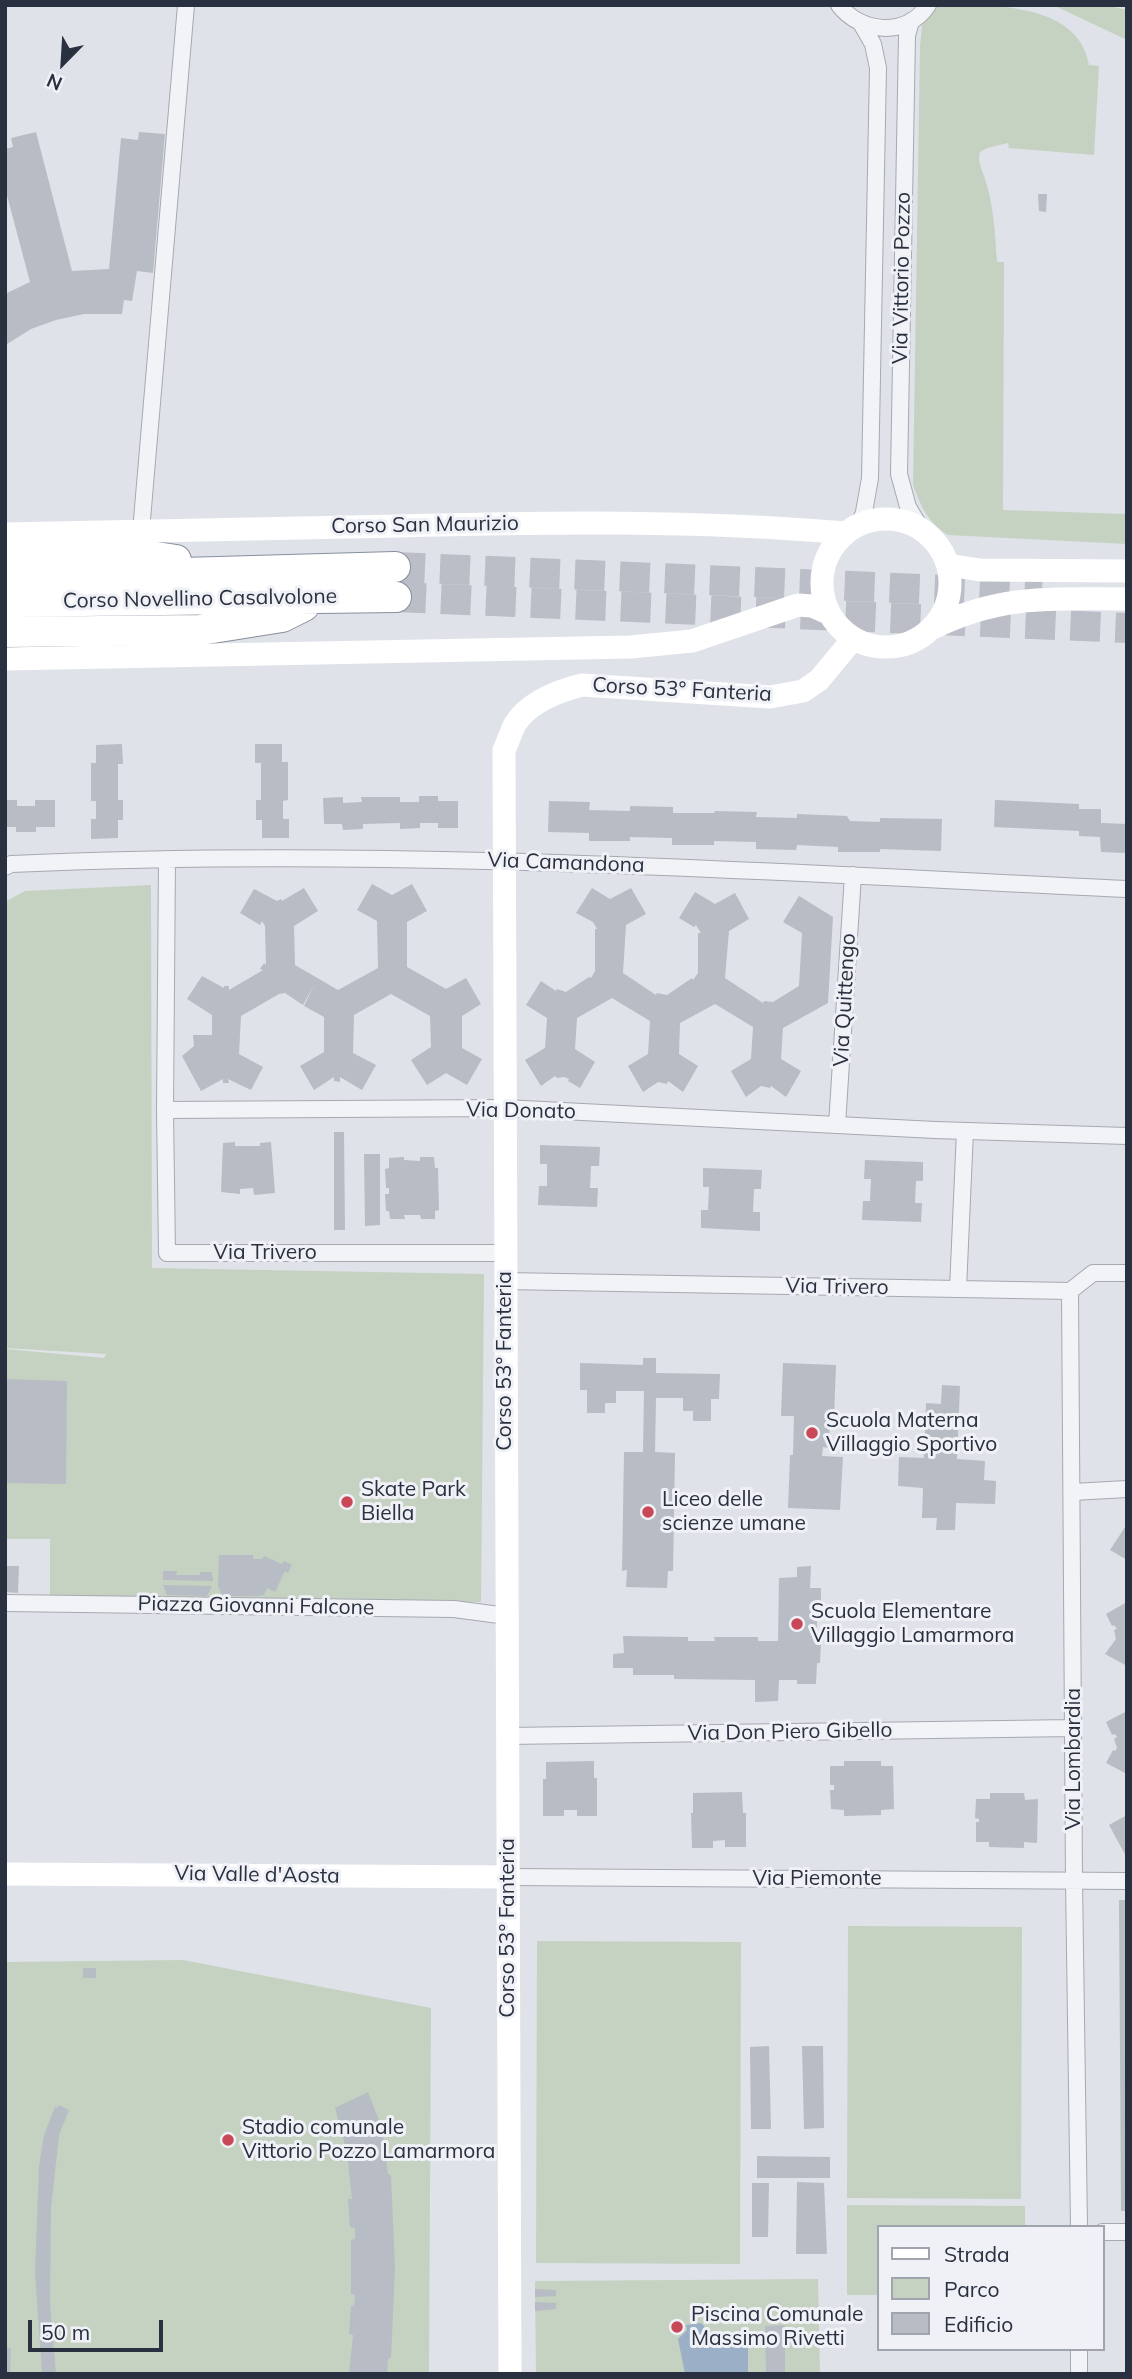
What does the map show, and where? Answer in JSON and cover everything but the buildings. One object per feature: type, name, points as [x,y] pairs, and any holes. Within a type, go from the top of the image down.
[{"type":"highway","points":[[5,556],[138,554],[253,572]]},
{"type":"highway","name":"Corso Novellino Casalvolone","points":[[5,578],[395,567]]},
{"type":"highway","name":"Corso Novellino Casalvolone","points":[[5,602],[396,597]]},
{"type":"highway","points":[[5,632],[200,630],[282,617],[320,598]]},
{"type":"street","points":[[141,531],[186,5]]},
{"type":"street","points":[[839,5],[846,14],[862,24],[887,28],[911,21],[928,5]]},
{"type":"street","name":"Via Vittorio Pozzo","points":[[911,21],[907,36],[906,62],[899,474],[908,507],[921,529]]},
{"type":"street","name":"Via Vittorio Pozzo","points":[[852,529],[870,478],[878,68],[873,44],[862,24]]},
{"type":"street","points":[[933,628],[943,614],[951,582],[948,565],[933,539],[921,529],[891,519],[874,520],[852,529],[833,546],[821,579],[822,596],[838,628],[869,646],[904,646],[958,615],[1009,601],[1040,598],[1127,599]]},
{"type":"street","name":"Corso San Maurizio","points":[[5,534],[504,523],[673,523],[852,529]]},
{"type":"street","points":[[948,565],[981,570],[1127,572]]},
{"type":"street","points":[[5,659],[631,647],[692,641],[798,605],[812,606],[828,612]]},
{"type":"street","name":"Corso 53° Fanteria","points":[[510,2374],[504,750],[516,722],[534,705],[556,692],[582,685],[770,697],[803,691],[819,680],[853,639]]},
{"type":"street","points":[[166,1110],[167,859]]},
{"type":"street","name":"Via Camandona","points":[[5,867],[11,864],[167,859],[503,861],[1127,889]]},
{"type":"street","name":"Via Quittengo","points":[[837,1125],[853,875]]},
{"type":"street","name":"Via Donato","points":[[166,1110],[504,1108],[965,1131],[1127,1136]]},
{"type":"street","name":"Via Trivero","points":[[166,1110],[167,1253],[505,1253]]},
{"type":"street","points":[[965,1131],[958,1289],[1070,1291],[1093,1273],[1127,1273]]},
{"type":"street","name":"Via Trivero","points":[[505,1281],[958,1289]]},
{"type":"street","name":"Via Lombardia","points":[[1070,1291],[1079,2225]]},
{"type":"street","points":[[1073,1492],[1127,1489]]},
{"type":"street","name":"Piazza Giovanni Falcone","points":[[5,1603],[454,1609],[507,1616]]},
{"type":"street","name":"Via Don Piero Gibello","points":[[507,1736],[1074,1728]]},
{"type":"street","name":"Via Valle d'Aosta","points":[[5,1874],[508,1877]]},
{"type":"street","name":"Via Piemonte","points":[[508,1877],[1127,1881]]},
{"type":"street","points":[[1104,2232],[1127,2232]]},
{"type":"street","points":[[1079,2351],[1079,2374]]},
{"type":"green space","points":[[934,5],[1003,7],[1049,17],[1068,28],[1081,44],[1089,65],[1099,66],[1094,155],[1009,148],[1008,143],[987,148],[980,152],[979,159],[992,210],[997,262],[1004,262],[1003,510],[1127,514],[1127,544],[948,535],[930,519],[913,485],[920,46],[922,26]]},
{"type":"green space","points":[[1053,5],[1105,5],[1127,10],[1127,40]]},
{"type":"green space","points":[[151,885],[152,1268],[484,1274],[481,1602],[50,1596],[50,1539],[5,1539],[5,1349],[104,1358],[106,1354],[5,1348],[5,902],[25,891]]},
{"type":"green space","points":[[848,1926],[1022,1927],[1021,2199],[847,2198]]},
{"type":"green space","points":[[537,1941],[741,1942],[740,2264],[536,2263]]},
{"type":"green space","name":"Stadio comunale Vittorio Pozzo Lamarmora","points":[[183,1960],[431,2008],[429,2374],[5,2374],[5,1962]]},
{"type":"green space","points":[[847,2205],[1025,2206],[1025,2225],[876,2225],[876,2295],[847,2295]]},
{"type":"green space","name":"Piscina Comunale Massimo Rivetti","points":[[818,2279],[820,2374],[536,2374],[535,2281]]},
{"type":"water","points":[[701,2323],[715,2338],[748,2337],[748,2374],[685,2374],[678,2339],[687,2330],[686,2325]]},
{"type":"tunnel","points":[[395,567],[1042,594]]},
{"type":"tunnel","points":[[396,597],[1127,628]]},
{"type":"place","name":"Scuola Materna Villaggio Sportivo","points":[[812,1433]]},
{"type":"place","name":"Skate Park Biella","points":[[347,1502]]},
{"type":"place","name":"Liceo delle scienze umane","points":[[648,1512]]},
{"type":"place","name":"Scuola Elementare Villaggio Lamarmora","points":[[797,1624]]},
{"type":"place","name":"Stadio comunale Vittorio Pozzo Lamarmora","points":[[228,2140]]},
{"type":"place","name":"Piscina Comunale Massimo Rivetti","points":[[677,2327]]}]
